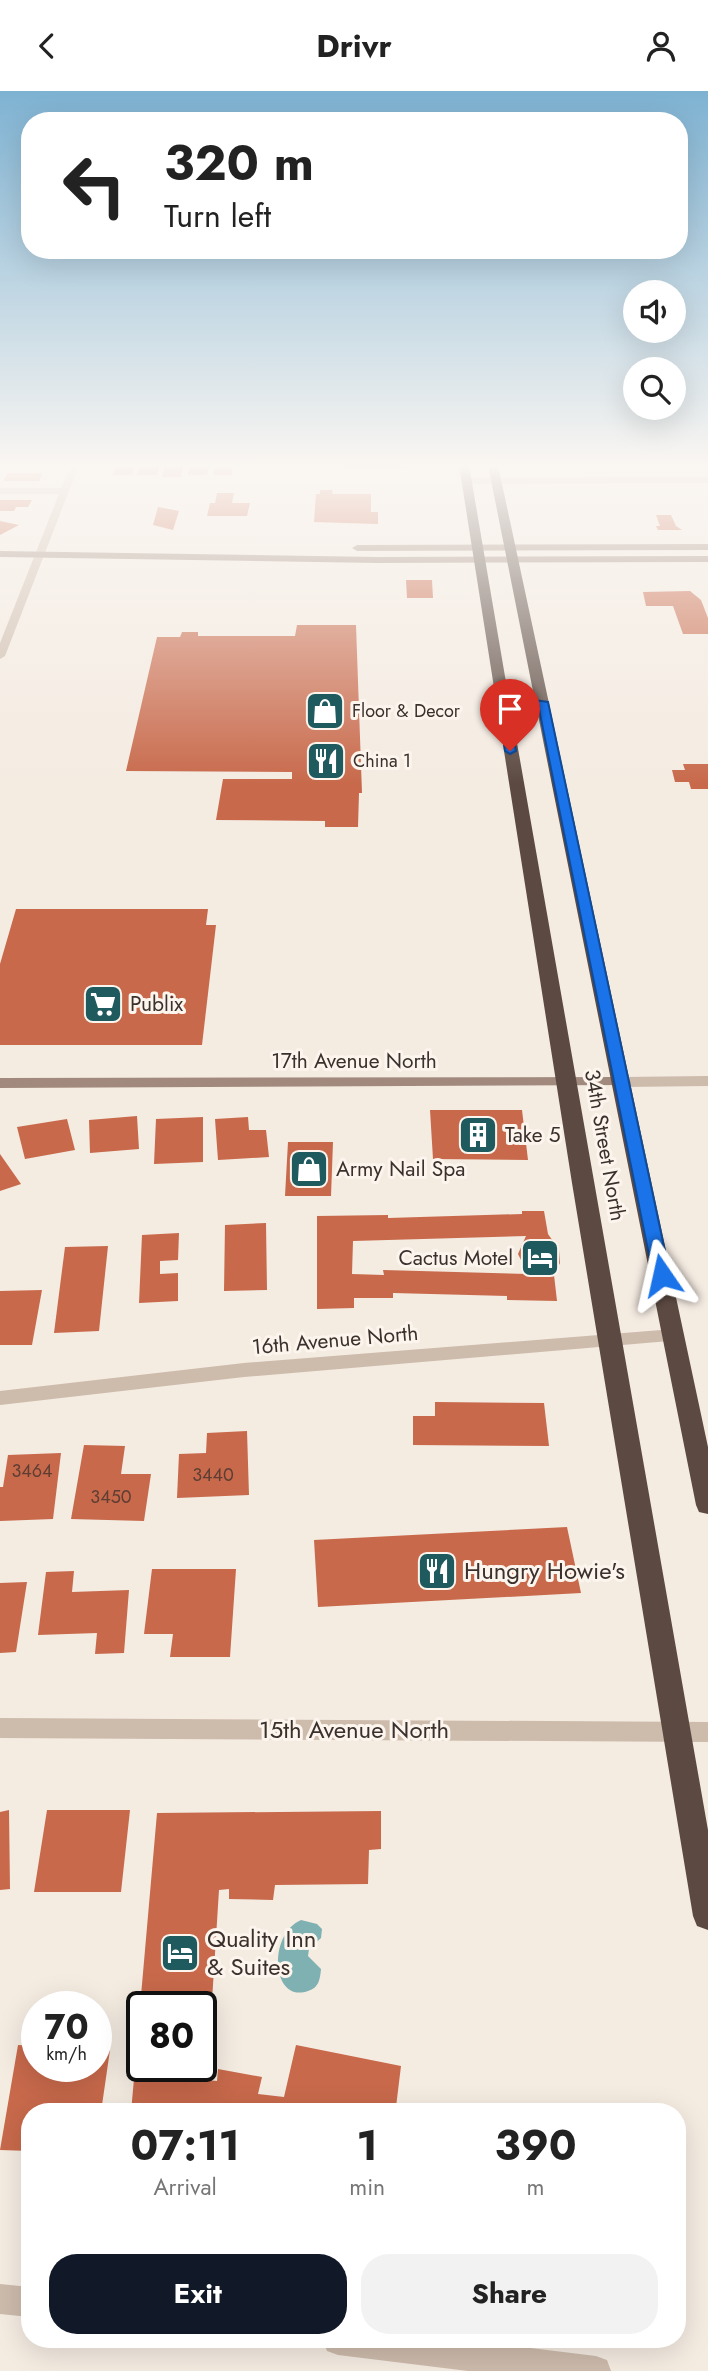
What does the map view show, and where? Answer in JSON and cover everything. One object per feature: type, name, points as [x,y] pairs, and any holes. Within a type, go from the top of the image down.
[{"type":"highway","name":"34th Street North","points":[[480,571],[708,1916]]},
{"type":"highway","name":"34th Street North","points":[[516,571],[623,1082],[708,1505]]},
{"type":"highway","points":[[502,698],[543,702]]},
{"type":"main road","name":"17th Avenue North","points":[[0,1083],[623,1082]]},
{"type":"street","points":[[0,656],[32,571]]},
{"type":"street","name":"17th Avenue North","points":[[623,1082],[708,1081]]},
{"type":"street","name":"16th Avenue North","points":[[0,1398],[244,1370],[674,1335]]},
{"type":"street","name":"15th Avenue North","points":[[0,1728],[708,1732]]},
{"type":"street","points":[[0,2299],[21,2301]]},
{"type":"street","points":[[405,2348],[596,2371]]},
{"type":"water","points":[[301,1920],[317,1924],[322,1929],[321,1938],[309,1949],[308,1956],[321,1969],[315,1988],[296,1992],[287,1987],[278,1966],[283,1939],[290,1928]]},
{"type":"building","points":[[406,580],[432,580],[433,598],[407,598]]},
{"type":"building","points":[[690,591],[701,600],[708,618],[708,634],[683,634],[673,606],[646,606],[643,592]]},
{"type":"building","points":[[297,625],[356,625],[362,793],[359,793],[358,827],[325,827],[325,821],[216,820],[223,779],[292,779],[292,772],[126,771],[157,637],[180,637],[182,632],[198,632],[198,636],[295,636]]},
{"type":"building","points":[[683,764],[708,764],[708,789],[691,789],[689,782],[675,782],[672,770],[685,770]]},
{"type":"building","name":"Publix","points":[[16,909],[208,909],[206,925],[216,925],[202,1045],[0,1045],[0,964]]},
{"type":"building","name":"Take 5","points":[[430,1110],[522,1110],[528,1160],[433,1159]]},
{"type":"building","points":[[137,1116],[139,1149],[90,1153],[89,1120]]},
{"type":"building","points":[[203,1117],[203,1162],[154,1164],[156,1119]]},
{"type":"building","points":[[248,1117],[249,1130],[266,1130],[269,1157],[218,1160],[215,1119]]},
{"type":"building","points":[[67,1119],[75,1150],[25,1159],[17,1127]]},
{"type":"building","name":"Army Nail Spa","points":[[288,1142],[333,1142],[331,1196],[285,1196]]},
{"type":"building","points":[[0,1154],[21,1184],[0,1191]]},
{"type":"building","name":"Cactus Motel","points":[[522,1211],[544,1211],[548,1234],[559,1250],[560,1263],[554,1275],[557,1301],[507,1300],[507,1296],[393,1293],[393,1298],[354,1298],[354,1308],[317,1309],[317,1216],[388,1215],[388,1218],[522,1214]],"holes":[[[526,1236],[518,1254],[528,1274],[383,1270],[384,1275],[352,1274],[353,1241]]]},
{"type":"building","points":[[266,1223],[267,1290],[224,1291],[225,1225]]},
{"type":"building","points":[[179,1233],[178,1260],[160,1261],[160,1274],[178,1273],[178,1301],[139,1303],[142,1235]]},
{"type":"building","points":[[108,1246],[99,1331],[54,1333],[65,1247]]},
{"type":"building","points":[[42,1290],[32,1345],[0,1345],[0,1291]]},
{"type":"building","points":[[435,1402],[544,1403],[549,1446],[413,1445],[413,1416],[435,1416]]},
{"type":"building","points":[[247,1431],[249,1495],[177,1498],[179,1454],[206,1453],[207,1433]]},
{"type":"building","points":[[84,1445],[125,1446],[121,1474],[151,1474],[144,1521],[71,1519]]},
{"type":"building","points":[[61,1453],[53,1519],[0,1521],[0,1487],[3,1487],[8,1455]]},
{"type":"building","points":[[567,1527],[581,1593],[318,1607],[314,1540]]},
{"type":"building","points":[[152,1569],[236,1569],[230,1657],[170,1657],[173,1634],[144,1634]]},
{"type":"building","points":[[74,1571],[72,1592],[129,1590],[124,1653],[95,1654],[97,1633],[38,1635],[46,1572]]},
{"type":"building","points":[[27,1582],[16,1652],[0,1653],[0,1583]]},
{"type":"building","points":[[9,1810],[10,1889],[0,1890],[0,1812]]},
{"type":"building","points":[[47,1810],[130,1810],[121,1892],[34,1892]]},
{"type":"building","name":"Quality Inn & Suites","points":[[381,1811],[381,1849],[369,1850],[368,1884],[275,1885],[273,1900],[229,1899],[229,1889],[219,1890],[213,1991],[141,1991],[157,1813]]},
{"type":"building","points":[[18,2045],[21,2045],[21,2082],[105,2082],[102,2103],[21,2103],[21,2151],[0,2150]]},
{"type":"building","name":"Quality Inn & Suites","points":[[296,2045],[401,2066],[396,2103],[132,2103],[134,2082],[217,2082],[218,2069],[262,2077],[258,2094],[284,2097]]},
{"type":"place","name":"Floor & Decor","points":[[325,711]]},
{"type":"place","name":"China 1","points":[[326,761]]},
{"type":"place","name":"Publix","points":[[103,1004]]},
{"type":"place","name":"Take 5","points":[[478,1135]]},
{"type":"place","name":"Army Nail Spa","points":[[309,1169]]},
{"type":"place","name":"Cactus Motel","points":[[540,1258]]},
{"type":"place","name":"Hungry Howie's","points":[[437,1571]]},
{"type":"place","name":"Quality Inn & Suites","points":[[180,1953]]},
{"type":"route","points":[[510,751],[502,698],[543,702],[662,1275]]}]
